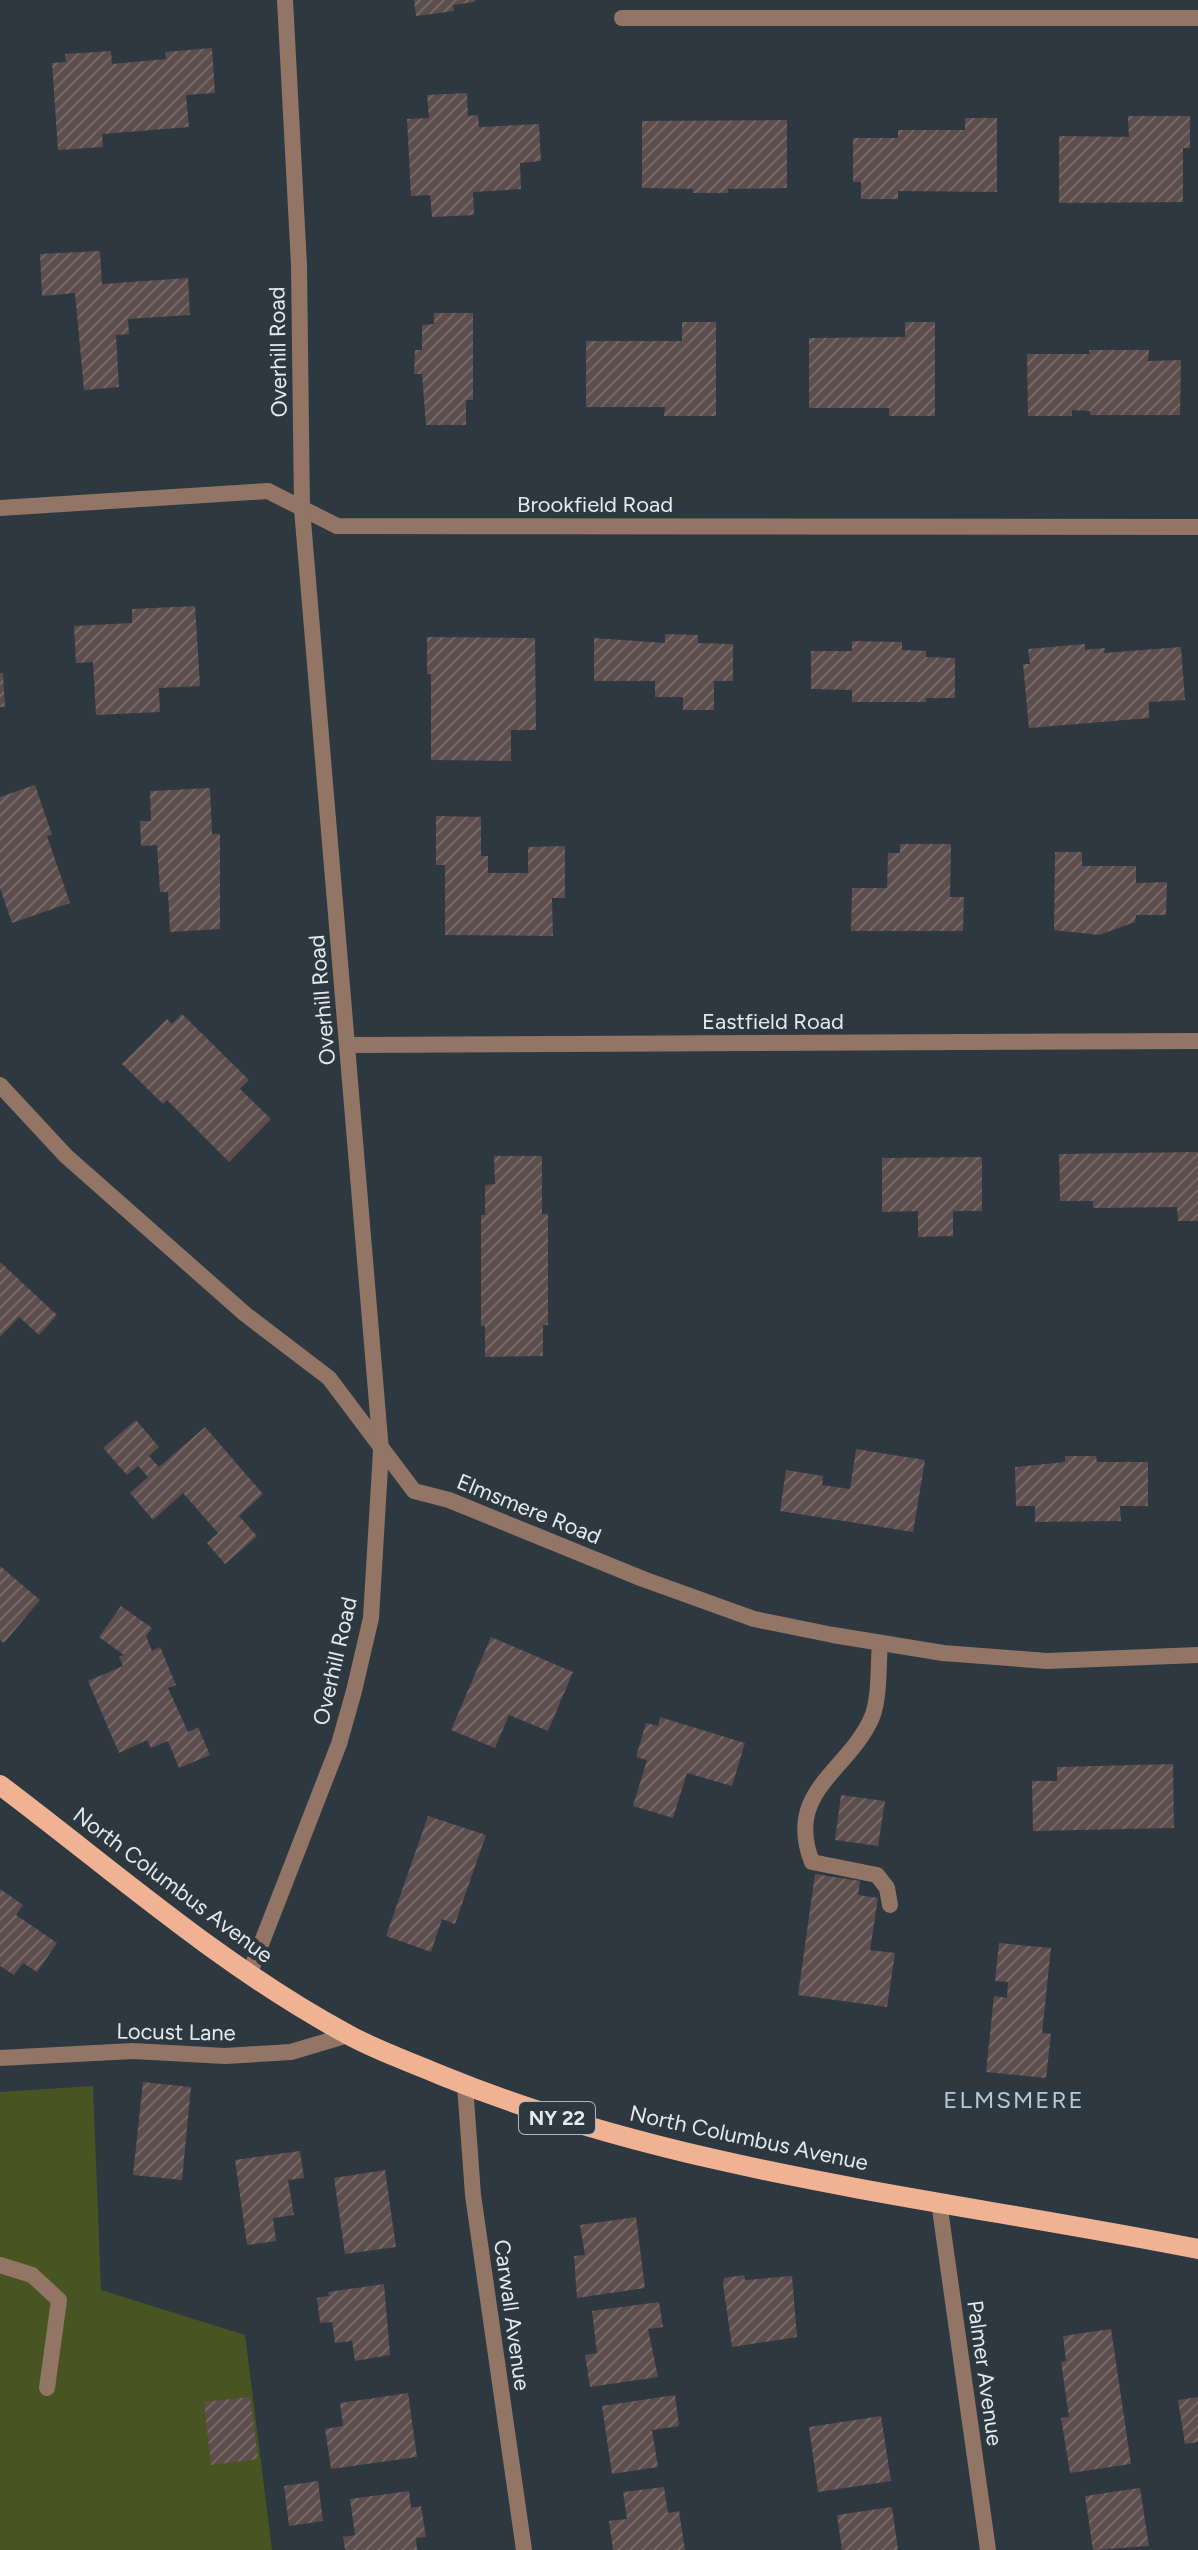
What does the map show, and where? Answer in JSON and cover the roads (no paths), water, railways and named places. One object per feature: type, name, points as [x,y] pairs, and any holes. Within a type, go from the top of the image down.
[{"type":"main road","name":"North Columbus Avenue","points":[[0,1785],[249,1975],[348,2035],[465,2085],[549,2116],[641,2141],[939,2202],[1198,2249]]},
{"type":"street","name":"Overhill Road","points":[[249,1975],[339,1744],[354,1691],[371,1618],[381,1451],[302,509],[298,250],[285,0]]},
{"type":"street","points":[[622,18],[1198,18]]},
{"type":"street","name":"Brookfield Road","points":[[0,508],[268,491],[337,526],[1198,527]]},
{"type":"street","name":"Eastfield Road","points":[[348,1045],[1198,1041]]},
{"type":"street","name":"Elmsmere Road","points":[[0,1085],[66,1156],[245,1314],[329,1378],[414,1491],[449,1500],[643,1579],[754,1619],[943,1653],[1047,1661],[1198,1655]]},
{"type":"street","points":[[880,1643],[873,1715],[855,1745],[821,1782],[811,1801],[805,1828],[806,1845],[812,1862],[877,1875],[887,1888],[890,1905]]},
{"type":"street","name":"Locust Lane","points":[[0,2058],[133,2051],[225,2056],[291,2052],[348,2035]]},
{"type":"street","name":"Carwall Avenue","points":[[465,2085],[473,2195],[524,2550]]},
{"type":"street","name":"Palmer Avenue","points":[[939,2202],[988,2550]]},
{"type":"street","points":[[0,2265],[32,2275],[59,2300],[47,2388]]},
{"type":"district","name":"ELMSMERE","points":[[1014,2099]]}]
